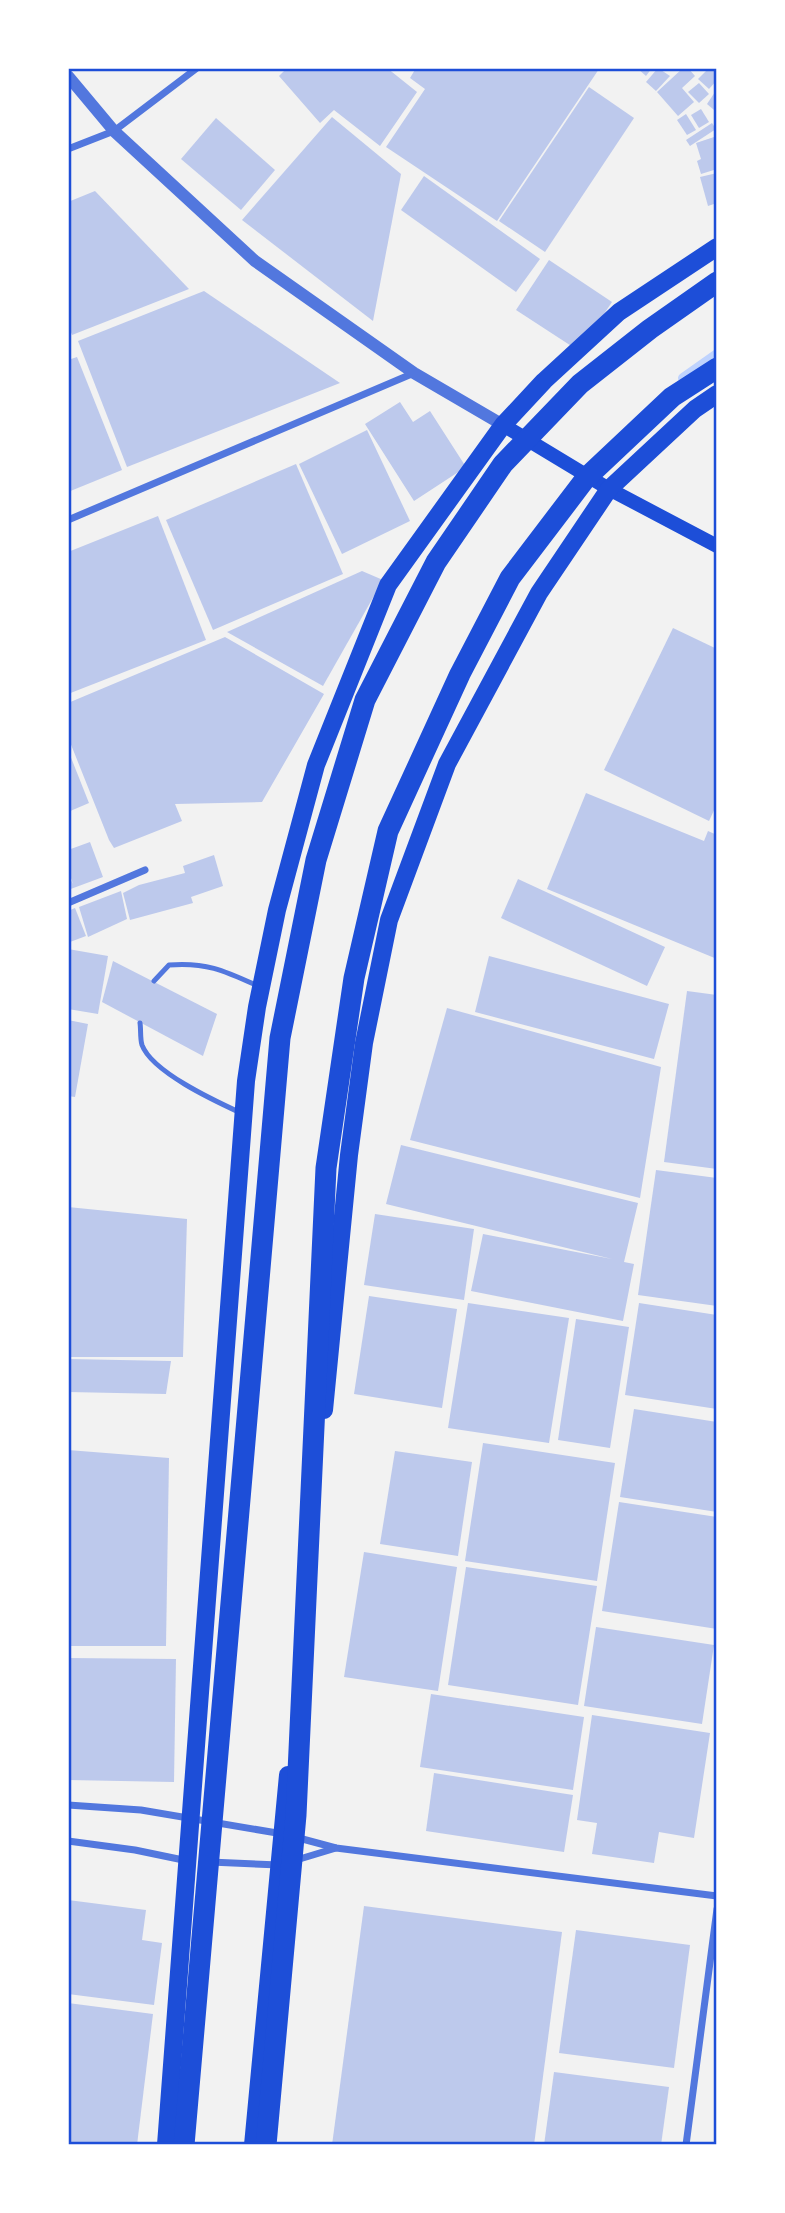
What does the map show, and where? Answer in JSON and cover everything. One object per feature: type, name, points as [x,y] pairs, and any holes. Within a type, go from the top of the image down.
[{"type":"highway","points":[[184,2145],[280,1038],[316,860],[365,700],[436,562],[495,475],[580,384],[650,329],[717,282]]},
{"type":"highway","points":[[266,2145],[296,1815],[326,1168],[354,978],[388,831],[460,674],[510,578],[586,478],[672,397],[717,368]]},
{"type":"main road","points":[[166,2145],[246,1081],[277,910],[316,765],[388,585],[503,425],[544,381],[619,312],[717,247]]},
{"type":"main road","points":[[253,2145],[349,1155],[364,1043],[389,920],[447,764],[539,593],[609,489],[695,409],[717,394]]},
{"type":"main road","points":[[503,425],[609,489],[717,546]]},
{"type":"street","points":[[68,149],[114,131],[197,68]]},
{"type":"street","points":[[68,76],[114,131],[255,261],[414,373],[503,425]]},
{"type":"street","points":[[68,520],[414,373]]},
{"type":"street","points":[[68,903],[145,870]]},
{"type":"street","points":[[68,1805],[141,1810],[283,1834],[336,1848],[717,1896]]},
{"type":"street","points":[[68,1842],[135,1850],[188,1861],[280,1865],[336,1848]]},
{"type":"street","points":[[686,2145],[717,1909]]},
{"type":"lane","points":[[153,981],[169,965],[190,964],[215,967],[261,987]]},
{"type":"lane","points":[[140,1023],[142,1046],[156,1063],[205,1096],[244,1115]]},
{"type":"building","points":[[287,68],[387,68],[417,92],[380,146],[334,110],[320,123],[279,76]]},
{"type":"building","points":[[416,68],[599,69],[497,221],[386,147],[425,89],[410,78]]},
{"type":"building","points":[[637,68],[652,68],[646,76]]},
{"type":"building","points":[[658,68],[670,76],[656,91],[646,82]]},
{"type":"building","points":[[683,68],[688,68],[695,76],[682,88],[694,102],[678,116],[657,92]]},
{"type":"building","points":[[709,68],[717,68],[717,80],[709,89],[698,79]]},
{"type":"building","points":[[699,83],[709,94],[699,103],[688,92]]},
{"type":"building","points":[[589,87],[634,118],[545,252],[499,221]]},
{"type":"building","points":[[717,89],[717,107],[714,110],[707,104]]},
{"type":"building","points":[[701,109],[709,122],[699,128],[691,115]]},
{"type":"building","points":[[686,114],[696,130],[687,135],[677,120]]},
{"type":"building","points":[[332,117],[401,174],[373,321],[242,220]]},
{"type":"building","points":[[216,118],[275,170],[241,210],[181,159]]},
{"type":"building","points":[[712,123],[716,129],[690,146],[686,140]]},
{"type":"building","points":[[717,136],[717,169],[701,174],[697,161],[701,159],[696,143]]},
{"type":"building","points":[[717,173],[717,203],[708,206],[700,177]]},
{"type":"building","points":[[424,176],[540,259],[516,292],[401,210]]},
{"type":"building","points":[[95,191],[189,289],[72,335],[68,325],[68,202]]},
{"type":"building","points":[[549,260],[612,302],[579,351],[516,310]]},
{"type":"building","points":[[204,291],[340,383],[127,467],[78,341]]},
{"type":"building","points":[[77,357],[122,470],[68,492],[68,360]]},
{"type":"building","points":[[400,402],[413,422],[430,411],[466,467],[414,501],[365,424]]},
{"type":"building","points":[[367,430],[410,521],[342,554],[299,464]]},
{"type":"building","points":[[296,464],[343,574],[213,630],[166,520]]},
{"type":"building","points":[[158,516],[206,640],[68,694],[68,552]]},
{"type":"building","points":[[362,571],[383,580],[323,686],[227,632]]},
{"type":"building","points":[[673,628],[717,649],[717,804],[709,821],[604,770]]},
{"type":"building","points":[[225,637],[324,694],[262,802],[175,804],[182,821],[114,848],[68,737],[68,703]]},
{"type":"building","points":[[68,750],[89,803],[68,812]]},
{"type":"building","points":[[586,793],[704,841],[708,831],[717,835],[717,959],[547,889]]},
{"type":"building","points":[[90,842],[103,877],[68,890],[68,874],[73,884],[68,870],[68,850]]},
{"type":"building","points":[[214,855],[223,886],[191,897],[193,903],[130,920],[123,893],[139,885],[185,873],[183,866]]},
{"type":"building","points":[[518,879],[665,947],[647,986],[501,918]]},
{"type":"building","points":[[121,891],[127,919],[88,937],[79,907]]},
{"type":"building","points":[[75,908],[86,936],[70,942],[68,911]]},
{"type":"building","points":[[68,949],[108,956],[98,1014],[68,1009]]},
{"type":"building","points":[[489,956],[669,1004],[654,1059],[475,1012]]},
{"type":"building","points":[[113,961],[217,1014],[203,1056],[102,1002]]},
{"type":"building","points":[[687,991],[717,995],[717,1169],[664,1162]]},
{"type":"building","points":[[447,1008],[661,1067],[640,1198],[410,1140]]},
{"type":"building","points":[[68,1020],[88,1024],[75,1097],[68,1096]]},
{"type":"building","points":[[401,1145],[638,1203],[624,1262],[634,1264],[623,1321],[471,1291],[483,1234],[612,1259],[386,1204]]},
{"type":"building","points":[[656,1170],[717,1178],[717,1306],[638,1295]]},
{"type":"building","points":[[68,1207],[187,1219],[183,1357],[68,1357]]},
{"type":"building","points":[[375,1214],[474,1229],[464,1300],[364,1285]]},
{"type":"building","points":[[369,1296],[457,1309],[442,1408],[354,1394]]},
{"type":"building","points":[[468,1303],[569,1318],[549,1443],[448,1428]]},
{"type":"building","points":[[639,1303],[717,1315],[717,1409],[625,1395]]},
{"type":"building","points":[[576,1319],[629,1327],[610,1448],[558,1440]]},
{"type":"building","points":[[68,1359],[171,1361],[166,1394],[68,1392]]},
{"type":"building","points":[[634,1409],[717,1422],[717,1512],[620,1497]]},
{"type":"building","points":[[483,1443],[615,1463],[597,1581],[465,1561]]},
{"type":"building","points":[[68,1450],[169,1458],[166,1646],[68,1646]]},
{"type":"building","points":[[395,1451],[472,1462],[458,1556],[380,1544]]},
{"type":"building","points":[[619,1502],[717,1517],[717,1629],[602,1611]]},
{"type":"building","points":[[364,1552],[457,1567],[438,1691],[344,1677]]},
{"type":"building","points":[[466,1567],[597,1586],[578,1705],[448,1685]]},
{"type":"building","points":[[596,1627],[714,1645],[702,1724],[584,1706]]},
{"type":"building","points":[[68,1658],[176,1659],[174,1782],[68,1780]]},
{"type":"building","points":[[431,1694],[584,1717],[573,1790],[420,1767]]},
{"type":"building","points":[[592,1715],[710,1733],[694,1838],[659,1832],[654,1863],[592,1854],[597,1823],[577,1820]]},
{"type":"building","points":[[434,1773],[573,1795],[564,1852],[426,1831]]},
{"type":"building","points":[[68,1900],[146,1910],[142,1940],[162,1943],[154,2005],[68,1994]]},
{"type":"building","points":[[364,1906],[562,1932],[534,2145],[332,2145]]},
{"type":"building","points":[[576,1930],[690,1945],[674,2068],[559,2053]]},
{"type":"building","points":[[68,2003],[153,2014],[137,2145],[68,2145]]},
{"type":"building","points":[[554,2072],[669,2087],[661,2145],[544,2145]]},
{"type":"waterway","points":[[683,378],[717,354]]}]
